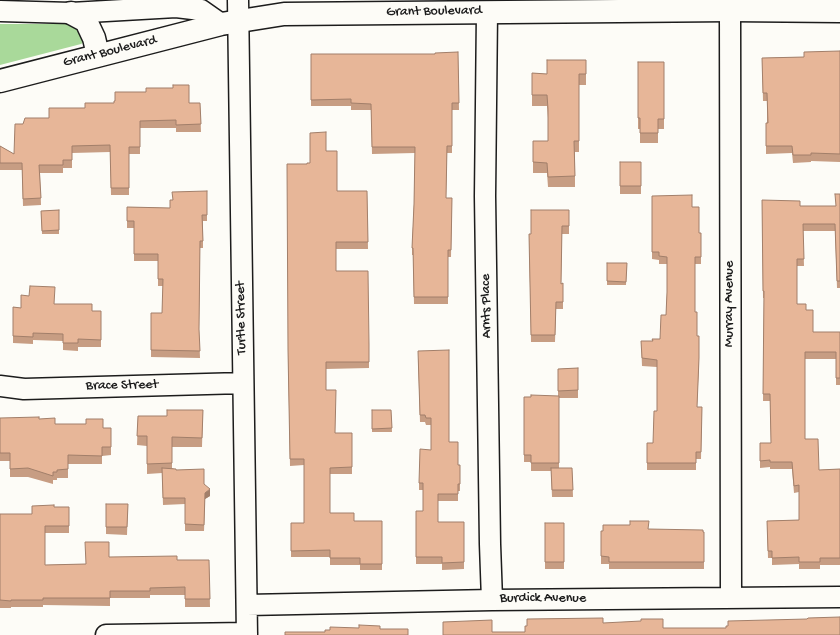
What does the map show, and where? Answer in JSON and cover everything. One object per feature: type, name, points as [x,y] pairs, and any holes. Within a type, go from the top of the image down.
[{"type":"street","name":"Grant Boulevard","points":[[0,81],[98,55],[232,15],[487,12],[632,5],[730,10],[840,11]]},
{"type":"street","points":[[0,11],[71,13],[176,7],[232,15]]},
{"type":"street","name":"Murray Avenue","points":[[730,10],[731,598]]},
{"type":"street","name":"Arnts Place","points":[[487,12],[485,196],[492,600]]},
{"type":"street","points":[[71,13],[86,20],[94,38],[98,55]]},
{"type":"street","name":"Turtle Street","points":[[232,15],[243,383],[247,634]]},
{"type":"street","name":"Brace Street","points":[[0,386],[24,389],[243,383]]},
{"type":"street","name":"Burdick Avenue","points":[[247,605],[492,600],[840,597]]},
{"type":"street","points":[[106,635],[247,634]]},
{"type":"green space","points":[[0,24],[77,24],[86,41],[81,44],[0,65]]},
{"type":"building","points":[[840,51],[840,154],[811,153],[811,155],[793,155],[792,146],[766,146],[766,123],[768,123],[767,93],[763,93],[762,58],[804,57],[804,52]]},
{"type":"building","points":[[458,52],[459,103],[452,103],[452,146],[447,146],[446,198],[452,198],[451,250],[448,250],[448,297],[414,297],[412,248],[415,147],[372,147],[371,104],[351,103],[351,99],[311,100],[311,54],[435,54]]},
{"type":"building","points":[[547,60],[586,60],[586,74],[579,74],[579,141],[574,141],[575,176],[548,177],[547,163],[533,162],[533,141],[548,141],[548,109],[547,95],[532,95],[532,73],[547,74]]},
{"type":"building","points":[[638,62],[664,62],[664,119],[658,119],[658,133],[640,133],[640,118],[638,118]]},
{"type":"building","points":[[173,85],[189,85],[189,103],[200,103],[201,124],[176,125],[176,120],[140,121],[140,147],[129,147],[129,188],[111,188],[110,145],[72,146],[72,160],[63,160],[63,165],[39,165],[41,198],[23,199],[22,163],[0,163],[0,146],[14,154],[15,124],[23,124],[25,118],[49,118],[49,108],[85,108],[85,103],[114,103],[115,92],[146,92],[146,88],[173,88]]},
{"type":"building","points":[[326,132],[326,151],[337,151],[337,191],[367,191],[368,242],[336,242],[336,271],[368,271],[369,362],[326,362],[326,390],[336,390],[335,433],[352,433],[352,467],[330,468],[330,513],[354,513],[354,521],[382,521],[382,564],[360,564],[360,558],[330,558],[330,550],[291,551],[291,523],[304,523],[304,459],[290,459],[287,164],[310,163],[310,133]]},
{"type":"building","points":[[620,162],[641,162],[641,186],[620,186]]},
{"type":"building","points":[[207,191],[207,215],[202,215],[203,241],[200,241],[200,351],[151,350],[151,313],[162,313],[163,279],[158,279],[158,254],[134,254],[134,221],[127,221],[127,207],[170,208],[170,200],[173,200],[172,192]]},
{"type":"building","points":[[835,194],[840,194],[840,281],[837,281],[835,224],[803,224],[804,259],[797,259],[797,304],[806,304],[806,310],[813,310],[813,332],[840,332],[840,378],[836,378],[836,352],[805,352],[805,439],[818,439],[819,470],[840,469],[840,558],[820,558],[820,562],[799,562],[799,557],[772,558],[772,551],[768,551],[767,521],[799,520],[799,485],[794,486],[792,462],[770,462],[770,460],[760,461],[760,443],[771,443],[770,394],[763,394],[764,291],[762,200],[800,201],[800,206],[836,206]]},
{"type":"building","points":[[692,195],[692,207],[699,207],[699,233],[701,233],[701,257],[695,257],[695,312],[697,312],[697,336],[699,336],[697,407],[702,407],[701,452],[696,452],[696,463],[647,463],[647,443],[653,443],[654,411],[657,411],[657,360],[642,358],[641,341],[653,341],[652,339],[660,339],[661,315],[666,315],[667,292],[667,257],[659,256],[659,252],[652,252],[652,196]]},
{"type":"building","points":[[59,210],[59,230],[42,231],[41,211]]},
{"type":"building","points":[[531,210],[569,210],[569,226],[562,226],[561,284],[563,283],[563,302],[556,302],[555,335],[531,335],[529,234],[531,234]]},
{"type":"building","points":[[607,263],[627,263],[626,282],[607,281]]},
{"type":"building","points":[[30,286],[55,287],[54,304],[92,304],[92,311],[101,311],[101,340],[78,339],[78,343],[63,343],[63,334],[33,333],[33,337],[13,336],[13,307],[21,308],[21,295],[29,296]]},
{"type":"building","points":[[449,350],[449,442],[458,442],[460,484],[458,484],[458,494],[438,494],[438,522],[464,522],[464,562],[442,563],[442,557],[416,557],[416,511],[423,511],[423,483],[419,483],[420,449],[431,450],[431,418],[426,418],[425,415],[420,415],[418,351]]},
{"type":"building","points":[[578,368],[578,390],[558,391],[558,369]]},
{"type":"building","points":[[531,395],[559,396],[559,463],[531,463],[531,455],[524,455],[524,397],[531,397]]},
{"type":"building","points":[[167,410],[203,410],[202,438],[172,437],[172,463],[147,464],[147,436],[137,436],[138,416],[167,416]]},
{"type":"building","points":[[372,410],[391,410],[392,428],[372,429]]},
{"type":"building","points":[[39,417],[39,419],[55,418],[55,424],[86,424],[86,419],[103,419],[103,428],[111,428],[111,447],[102,447],[102,456],[68,455],[68,469],[57,470],[57,472],[53,472],[53,476],[28,468],[10,469],[10,453],[0,453],[0,418]]},
{"type":"building","points":[[162,468],[176,470],[204,469],[204,484],[210,489],[205,493],[204,525],[185,524],[185,498],[163,498]]},
{"type":"building","points":[[551,468],[572,468],[573,490],[552,490]]},
{"type":"building","points":[[106,504],[128,504],[127,527],[106,527]]},
{"type":"building","points":[[54,505],[54,507],[69,507],[69,526],[45,526],[45,565],[86,564],[85,542],[109,542],[109,557],[177,556],[177,560],[209,560],[210,599],[185,599],[185,587],[150,588],[150,591],[110,591],[110,598],[43,598],[43,600],[0,600],[0,514],[32,514],[32,506]]},
{"type":"building","points":[[630,521],[649,521],[648,529],[703,530],[704,562],[609,562],[609,557],[601,556],[601,531],[603,531],[603,525],[630,525]]},
{"type":"building","points":[[545,523],[564,523],[564,562],[545,562]]},
{"type":"building","points":[[840,617],[840,635],[443,635],[443,622],[492,620],[492,632],[525,632],[527,619],[603,618],[603,623],[641,621],[641,619],[663,619],[663,628],[726,628],[726,626],[728,626],[728,621]]},
{"type":"building","points":[[359,625],[380,626],[380,629],[408,629],[408,635],[285,635],[285,632],[325,632],[325,630],[330,630],[330,627],[359,628]]}]
